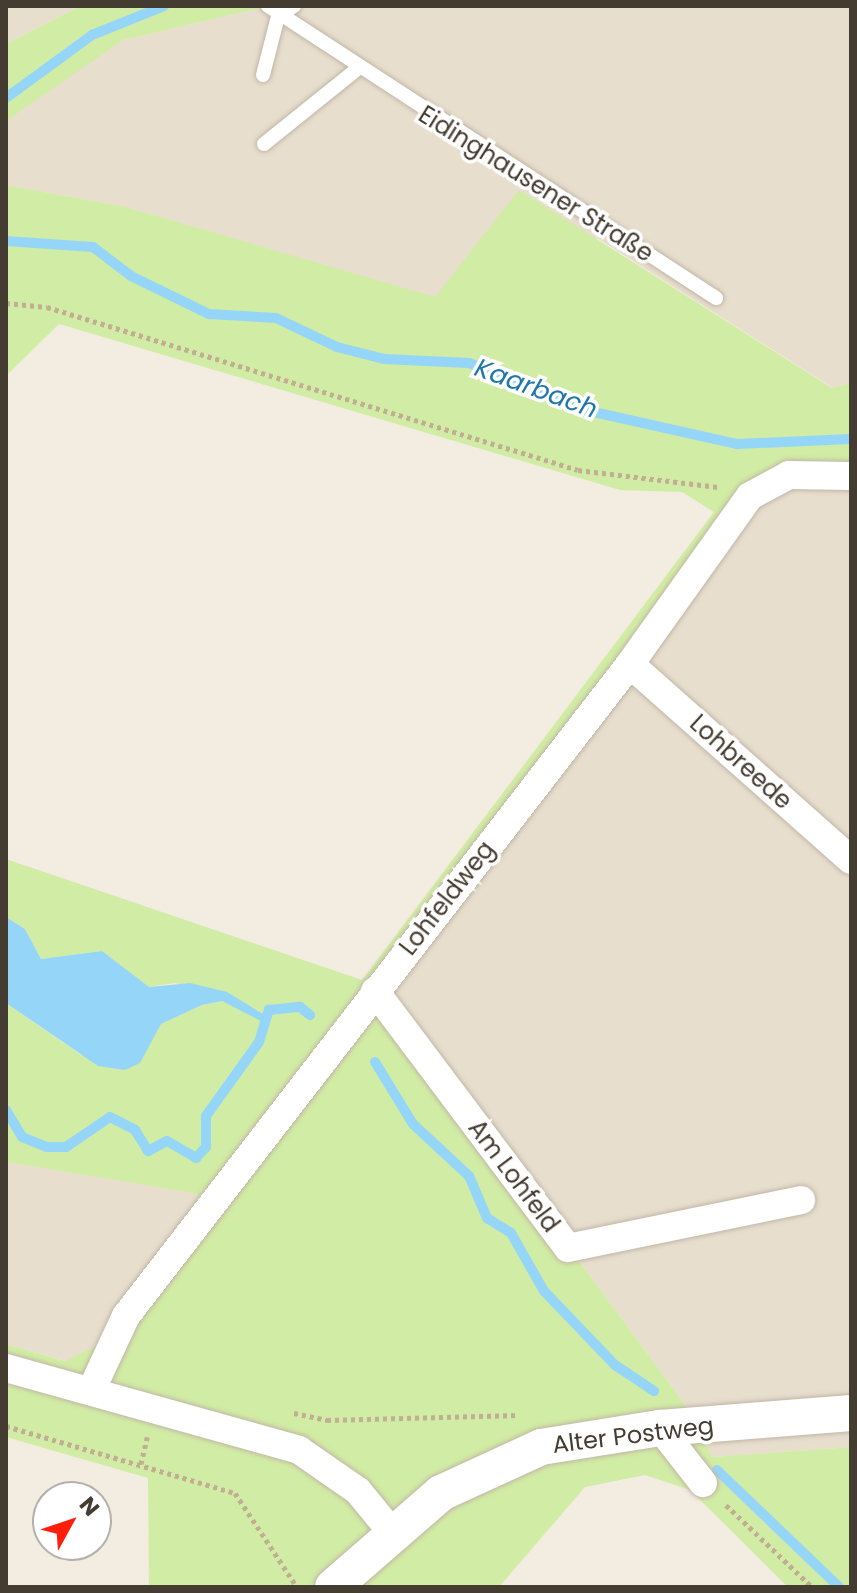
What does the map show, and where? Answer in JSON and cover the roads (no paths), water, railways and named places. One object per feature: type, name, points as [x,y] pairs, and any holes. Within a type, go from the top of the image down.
[{"type":"street","name":"Lohfeldweg","points":[[91,1391],[126,1316],[630,664],[750,496],[789,475],[851,476]]},
{"type":"street","name":"Lohbreede","points":[[630,664],[851,860]]},
{"type":"street","name":"Am Lohfeld","points":[[375,991],[568,1248],[801,1200]]},
{"type":"street","points":[[6,1368],[299,1450],[358,1491],[390,1530]]},
{"type":"street","name":"Alter Postweg","points":[[333,1587],[390,1530],[441,1493],[541,1447],[660,1428],[851,1413]]},
{"type":"street","points":[[660,1428],[703,1483]]},
{"type":"lane","points":[[263,75],[273,11],[294,6]]},
{"type":"lane","name":"Eidinghausener Straße","points":[[273,11],[356,70],[716,298]]},
{"type":"lane","points":[[264,144],[356,70]]},
{"type":"water","points":[[6,917],[25,929],[41,959],[102,951],[149,987],[190,983],[227,992],[266,1016],[263,1022],[222,1001],[202,1005],[161,1024],[140,1063],[125,1070],[98,1066],[6,1003]]},
{"type":"waterway","name":"Kaarbach","points":[[6,98],[92,35],[164,6]]},
{"type":"waterway","name":"Kaarbach","points":[[6,241],[93,247],[131,276],[209,314],[276,318],[337,347],[384,359],[469,363],[589,411],[737,444],[851,439]]},
{"type":"waterway","points":[[6,1110],[22,1137],[47,1147],[66,1147],[110,1117],[135,1130],[148,1151],[167,1141],[196,1158],[206,1147],[206,1116],[259,1042],[269,1010],[300,1007],[310,1015]]},
{"type":"waterway","points":[[375,1062],[413,1124],[469,1176],[487,1218],[511,1233],[544,1291],[615,1365],[654,1391]]},
{"type":"waterway","points":[[717,1470],[839,1587]]}]
